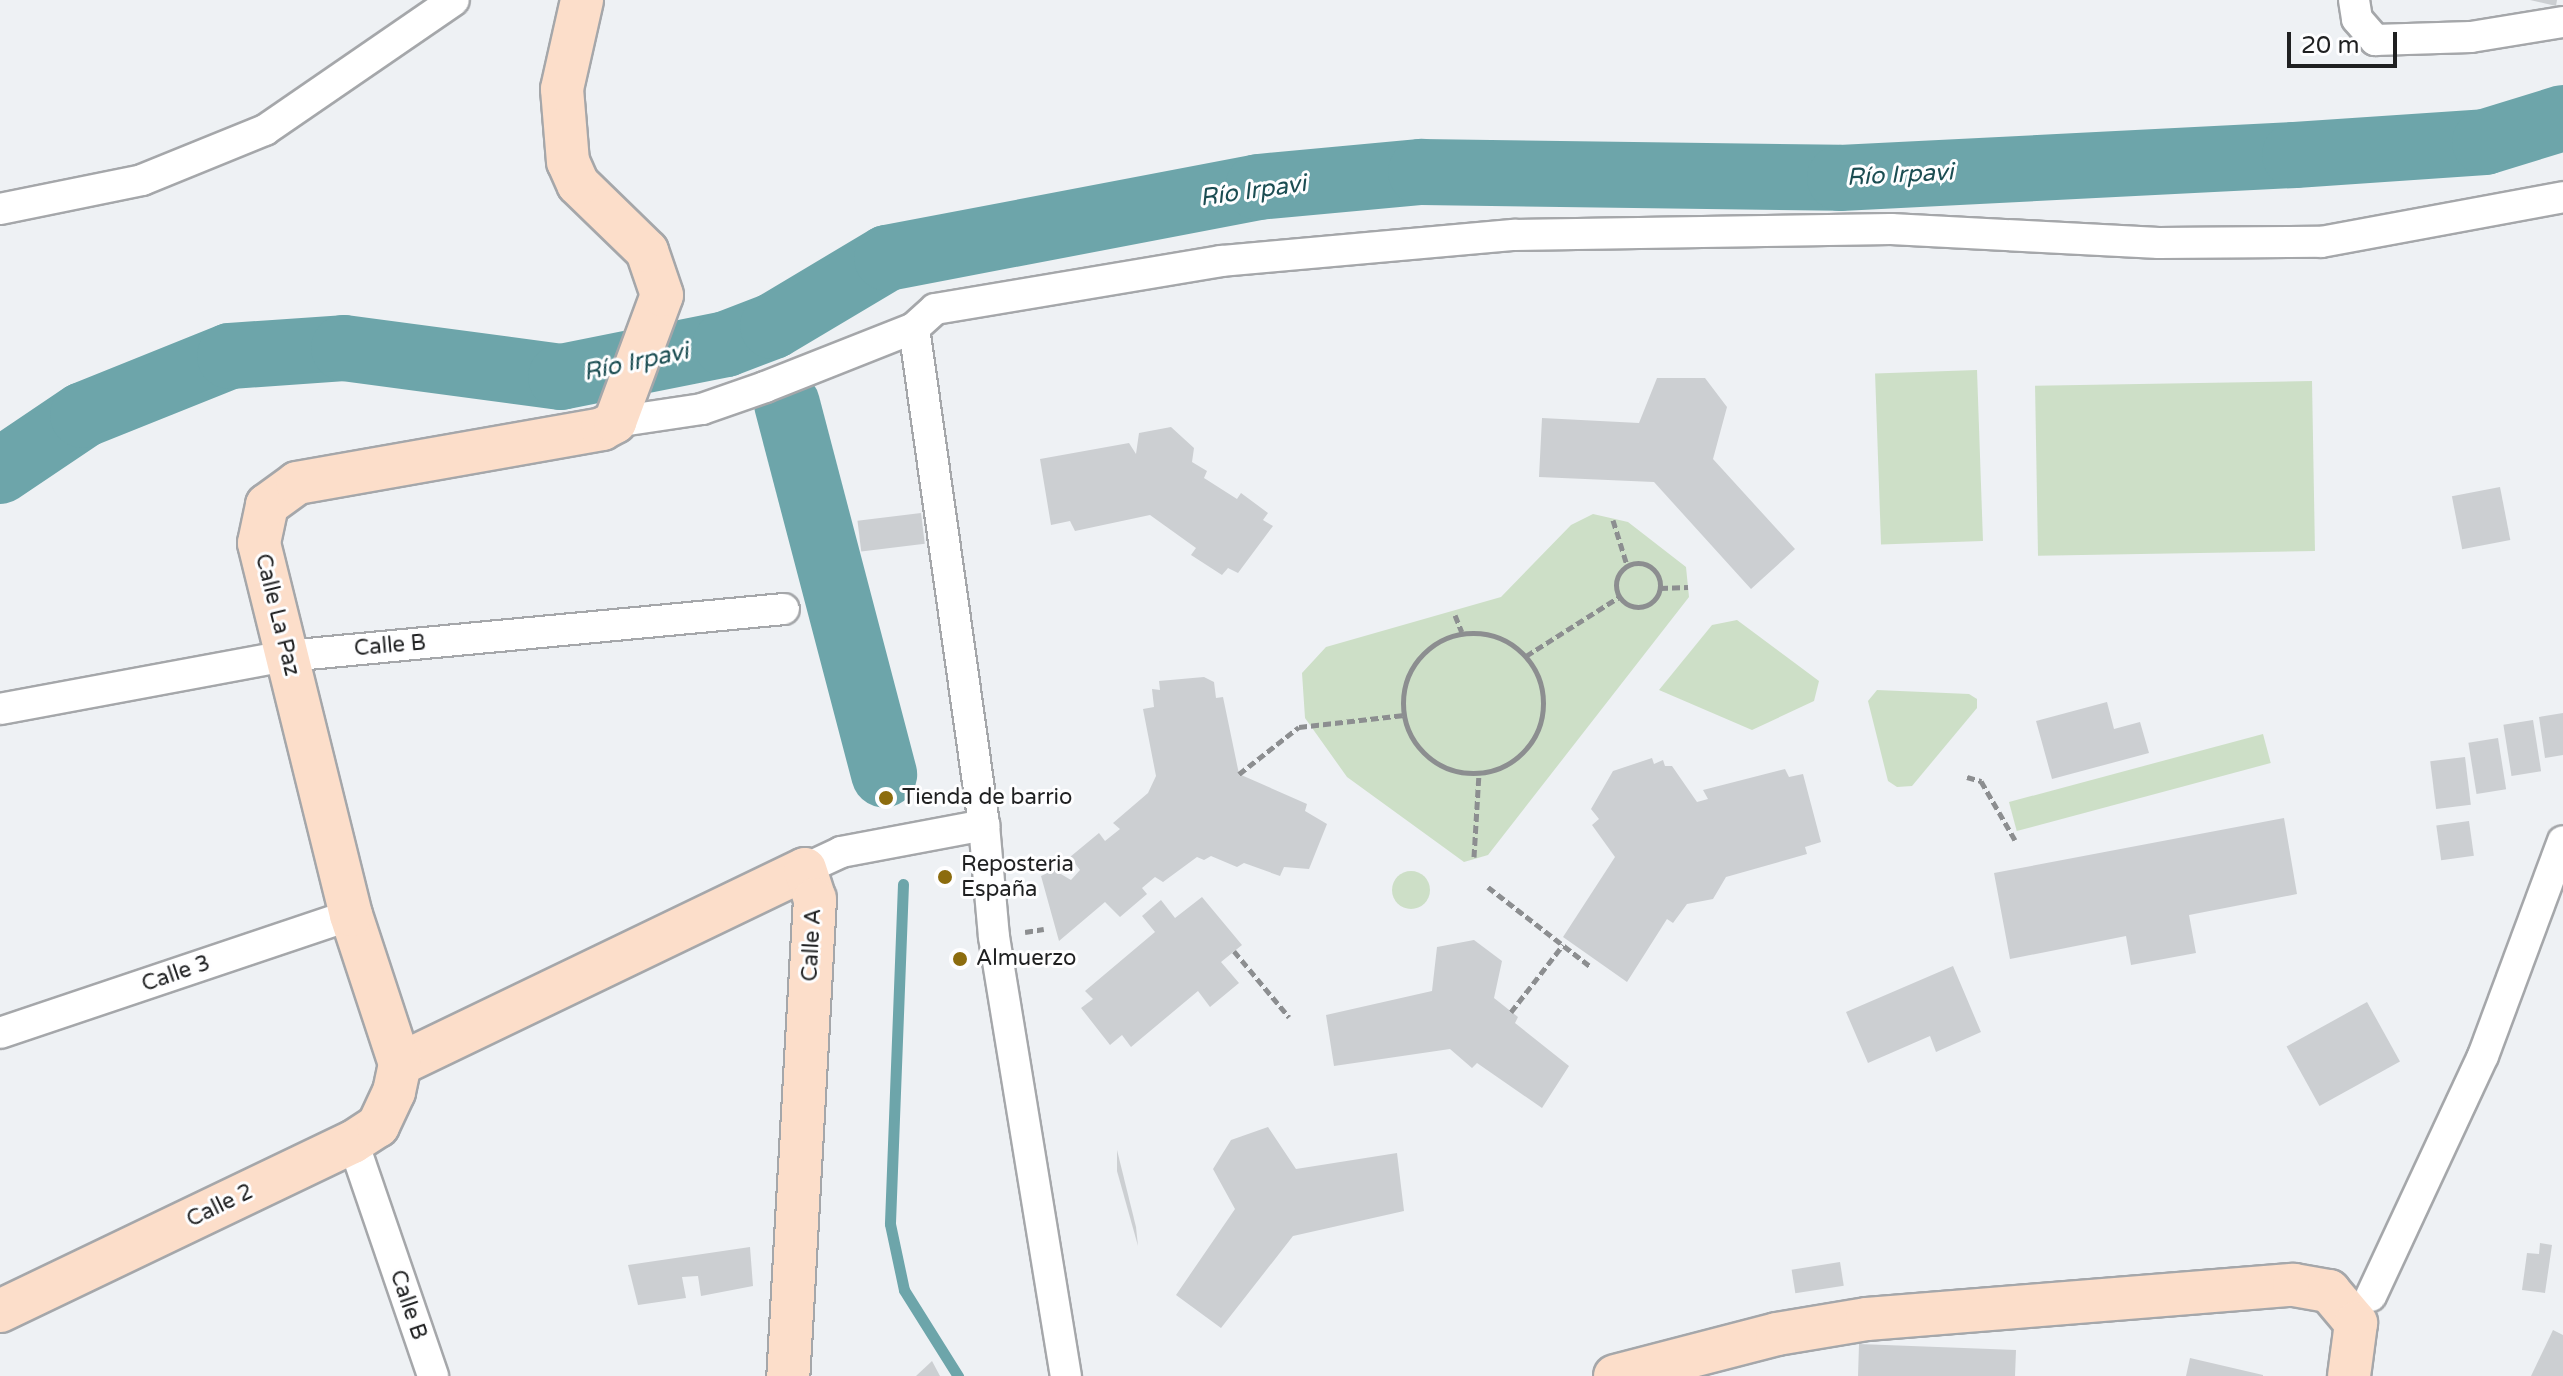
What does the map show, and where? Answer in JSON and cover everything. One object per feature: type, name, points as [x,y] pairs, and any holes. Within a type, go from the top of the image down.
[{"type":"main road","points":[[582,0],[562,89],[568,162],[578,184],[647,251],[662,295],[621,410]]},
{"type":"main road","name":"Calle La Paz","points":[[400,1064],[351,915],[259,543],[267,505],[297,483],[602,429],[621,410]]},
{"type":"main road","points":[[400,1064],[805,869]]},
{"type":"main road","name":"Calle A","points":[[788,1376],[815,899],[805,869]]},
{"type":"main road","name":"Calle 2","points":[[0,1311],[353,1142],[378,1126],[394,1092],[400,1064]]},
{"type":"main road","points":[[1615,1376],[1777,1334],[1867,1319],[2294,1285],[2329,1291],[2356,1323],[2349,1376]]},
{"type":"street","points":[[0,209],[142,180],[265,130],[454,0]]},
{"type":"street","points":[[2354,0],[2357,19],[2375,40],[2471,37],[2563,22]]},
{"type":"street","points":[[621,410],[702,409],[914,328],[935,309],[1221,261],[1514,235],[1891,229],[2159,243],[2321,242],[2563,197]]},
{"type":"street","points":[[914,328],[984,825],[994,937],[1066,1376]]},
{"type":"street","name":"Calle B","points":[[0,709],[287,656],[784,609]]},
{"type":"street","points":[[805,869],[841,852],[984,825]]},
{"type":"street","points":[[2371,1296],[2483,1056],[2563,841]]},
{"type":"street","name":"Calle 3","points":[[0,1033],[351,915]]},
{"type":"street","name":"Calle B","points":[[353,1142],[433,1376]]},
{"type":"path","points":[[1613,520],[1627,565]]},
{"type":"path","points":[[1619,597],[1640,608],[1653,601],[1660,588],[1658,574],[1648,565],[1627,565]]},
{"type":"path","points":[[1619,597],[1616,582],[1627,565]]},
{"type":"path","points":[[1660,588],[1688,587]]},
{"type":"path","points":[[1526,656],[1619,597]]},
{"type":"path","points":[[1455,615],[1462,632]]},
{"type":"path","points":[[1462,632],[1486,633],[1526,656],[1538,677],[1540,722],[1515,759],[1479,773],[1451,770],[1431,760],[1415,743],[1404,715],[1408,676],[1420,655],[1439,640],[1462,632]]},
{"type":"path","points":[[1239,774],[1299,727],[1404,715]]},
{"type":"path","points":[[1474,857],[1479,773]]},
{"type":"path","points":[[1967,777],[1981,781],[2015,840]]},
{"type":"path","points":[[1488,887],[1591,967]]},
{"type":"path","points":[[1511,1012],[1563,945]]},
{"type":"path","points":[[1234,951],[1289,1017]]},
{"type":"green space","points":[[1977,370],[1983,541],[1881,544],[1875,374]]},
{"type":"green space","points":[[2312,381],[2315,551],[2038,556],[2035,386]]},
{"type":"green space","points":[[1593,514],[1628,522],[1686,567],[1689,597],[1488,855],[1464,862],[1347,777],[1305,718],[1302,673],[1326,647],[1501,597],[1571,525]]},
{"type":"green space","points":[[1737,620],[1819,681],[1814,701],[1752,730],[1659,690],[1712,625]]},
{"type":"green space","points":[[1877,690],[1969,694],[1977,699],[1977,708],[1912,786],[1897,787],[1888,781],[1868,701]]},
{"type":"green space","points":[[2263,734],[2271,763],[2017,831],[2009,802]]},
{"type":"green space","points":[[1411,871],[1425,876],[1430,890],[1425,904],[1411,909],[1397,904],[1392,890],[1397,876]]},
{"type":"building","points":[[2530,0],[2557,0],[2556,6]]},
{"type":"building","points":[[1657,378],[1705,378],[1727,407],[1713,459],[1795,549],[1751,589],[1654,482],[1539,477],[1542,418],[1639,423]]},
{"type":"building","points":[[1171,427],[1194,448],[1192,462],[1207,471],[1204,478],[1237,499],[1241,493],[1268,513],[1263,520],[1273,526],[1238,573],[1228,568],[1222,575],[1191,555],[1196,548],[1150,515],[1075,531],[1070,521],[1051,525],[1040,459],[1129,443],[1136,454],[1139,433]]},
{"type":"building","points":[[2500,487],[2510,540],[2462,549],[2452,496]]},
{"type":"building","points":[[921,513],[925,544],[861,552],[857,521]]},
{"type":"building","points":[[1204,677],[1214,682],[1216,698],[1223,697],[1239,774],[1307,804],[1305,811],[1327,824],[1309,869],[1284,867],[1280,876],[1244,863],[1237,867],[1211,856],[1204,860],[1197,857],[1163,882],[1155,877],[1142,888],[1147,894],[1120,917],[1105,902],[1059,941],[1041,876],[1054,870],[1071,880],[1080,870],[1070,857],[1099,833],[1105,841],[1120,829],[1113,823],[1148,793],[1156,776],[1143,709],[1154,707],[1152,689],[1160,690],[1159,681]]},
{"type":"building","points":[[2107,702],[2114,729],[2140,722],[2149,753],[2052,779],[2036,721]]},
{"type":"building","points":[[2563,713],[2563,755],[2545,758],[2539,717]]},
{"type":"building","points":[[2533,720],[2541,771],[2512,776],[2503,725]]},
{"type":"building","points":[[2498,738],[2506,789],[2477,794],[2468,743]]},
{"type":"building","points":[[2465,757],[2471,805],[2436,809],[2430,761]]},
{"type":"building","points":[[1652,758],[1654,764],[1663,760],[1665,766],[1672,766],[1697,802],[1708,799],[1703,790],[1785,769],[1789,777],[1803,774],[1821,842],[1805,847],[1807,854],[1726,877],[1713,899],[1687,904],[1673,923],[1667,919],[1627,982],[1563,937],[1615,857],[1592,825],[1599,819],[1591,809],[1613,771]]},
{"type":"building","points":[[2284,818],[2297,894],[2189,915],[2196,953],[2131,965],[2126,936],[2010,959],[1994,873]]},
{"type":"building","points":[[2469,821],[2474,856],[2441,860],[2436,826]]},
{"type":"building","points":[[1202,897],[1242,945],[1221,962],[1239,983],[1210,1007],[1198,991],[1131,1047],[1122,1035],[1110,1045],[1081,1008],[1093,999],[1085,991],[1155,932],[1142,916],[1161,900],[1175,918]]},
{"type":"building","points":[[1474,940],[1502,961],[1494,998],[1518,1017],[1515,1023],[1569,1066],[1542,1108],[1477,1063],[1472,1068],[1450,1049],[1334,1066],[1326,1015],[1432,991],[1437,947]]},
{"type":"building","points":[[1953,966],[1981,1032],[1936,1052],[1930,1036],[1868,1063],[1846,1012]]},
{"type":"building","points":[[2367,1002],[2400,1061],[2320,1106],[2287,1047]]},
{"type":"building","points":[[1268,1127],[1296,1169],[1397,1153],[1404,1211],[1293,1236],[1221,1328],[1176,1295],[1235,1209],[1213,1169],[1231,1140]]},
{"type":"building","points":[[1117,1150],[1136,1227],[1138,1246],[1117,1171]]},
{"type":"building","points":[[2540,1243],[2552,1245],[2545,1293],[2522,1290],[2527,1253],[2539,1254]]},
{"type":"building","points":[[750,1247],[753,1286],[701,1296],[698,1276],[682,1277],[686,1298],[638,1305],[628,1265]]},
{"type":"building","points":[[1840,1262],[1844,1286],[1795,1293],[1792,1270]]},
{"type":"building","points":[[2553,1330],[2563,1335],[2563,1376],[2531,1376]]},
{"type":"building","points":[[1859,1344],[2016,1350],[2015,1376],[1858,1376]]},
{"type":"building","points":[[2190,1358],[2263,1375],[2263,1376],[2186,1376]]},
{"type":"building","points":[[932,1361],[940,1376],[916,1376]]},
{"type":"waterway","name":"Río Irpavi","points":[[0,471],[83,415],[230,356],[344,348],[561,377],[726,344],[773,326],[887,258],[1258,187],[1421,172],[1840,178],[2295,155],[2485,142],[2563,118]]},
{"type":"waterway","points":[[787,404],[884,774]]},
{"type":"waterway","points":[[903,884],[890,1224],[904,1290],[958,1376]]},
{"type":"place","name":"Tienda de barrio","points":[[886,798]]},
{"type":"place","name":"Reposteria España","points":[[945,877]]},
{"type":"place","name":"Almuerzo","points":[[960,959]]}]
